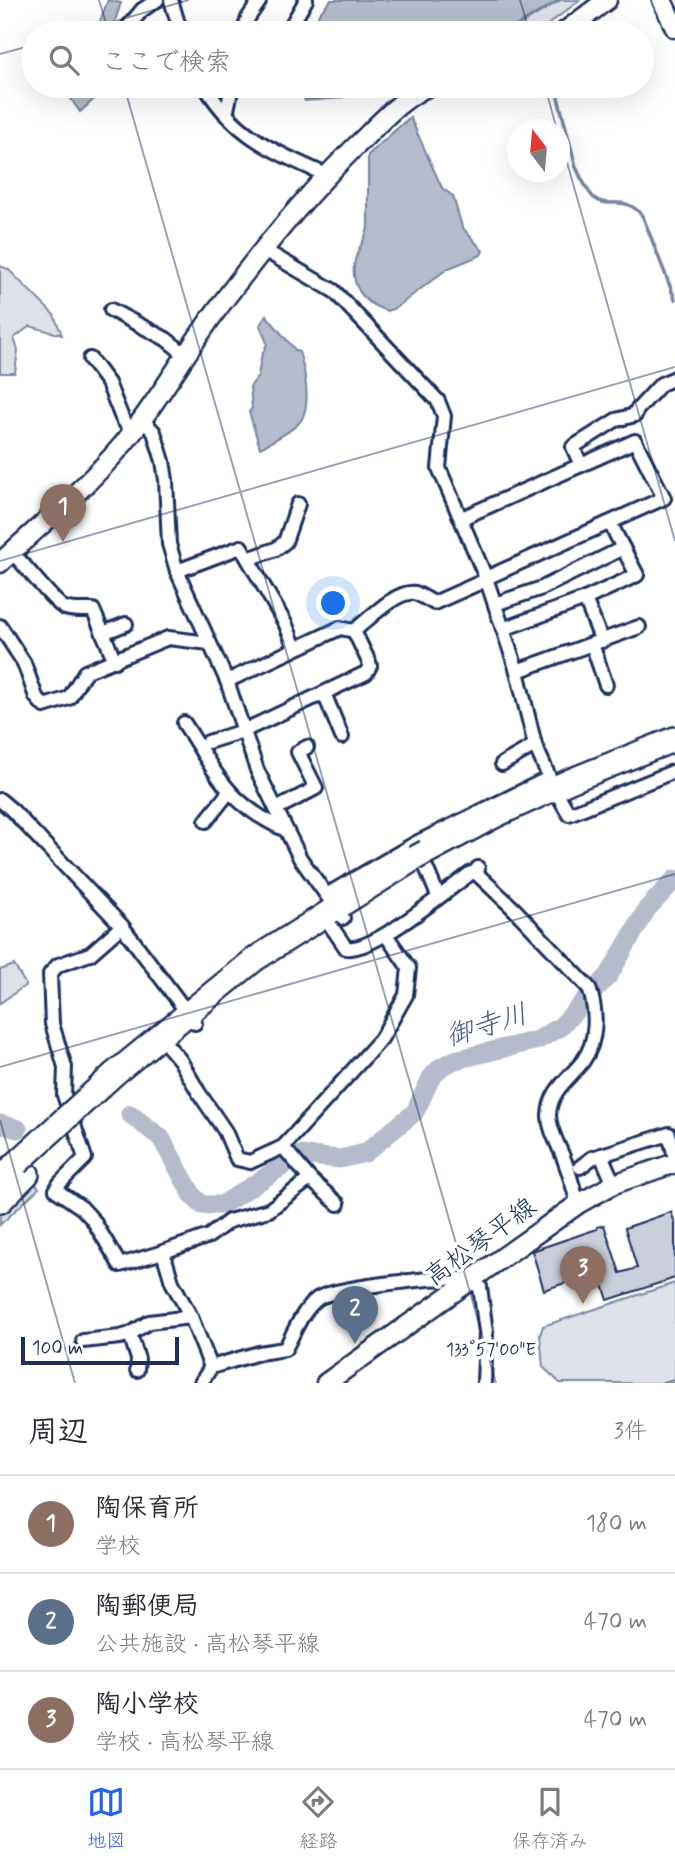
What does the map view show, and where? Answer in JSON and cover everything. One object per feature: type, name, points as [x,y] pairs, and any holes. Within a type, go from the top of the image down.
[{"type":"highway","points":[[0,1201],[15,1171],[119,1079],[191,1017],[265,970],[334,911],[422,858],[502,828],[555,789],[675,739]]},
{"type":"highway","points":[[555,789],[675,755]]},
{"type":"highway","points":[[119,1079],[168,1046],[191,1017]]},
{"type":"street","points":[[133,21],[142,10],[157,0]]},
{"type":"street","points":[[172,0],[178,21]]},
{"type":"street","points":[[247,21],[259,2],[257,0]]},
{"type":"street","points":[[294,21],[306,0]]},
{"type":"street","points":[[579,21],[607,0]]},
{"type":"street","points":[[662,0],[675,28]]},
{"type":"street","points":[[214,98],[226,115],[248,136],[326,175]]},
{"type":"street","points":[[226,115],[230,98]]},
{"type":"street","points":[[114,661],[93,610],[67,609],[57,604],[46,589],[6,557],[110,459],[137,426],[271,237],[326,175],[407,98]]},
{"type":"street","points":[[264,250],[334,291],[438,401],[444,416],[439,468],[462,518],[495,604],[517,671],[535,745],[569,814],[675,771]]},
{"type":"street","points":[[111,310],[166,339],[187,356]]},
{"type":"street","points":[[90,359],[108,383],[122,418],[153,432],[163,461],[169,544],[177,571],[227,681],[257,770],[286,830],[334,911],[346,948],[350,950],[386,935],[477,869],[591,993],[595,1014],[594,1039],[584,1059],[556,1089],[549,1115],[578,1204]]},
{"type":"street","points":[[581,465],[573,447],[616,420],[635,415],[661,384],[675,378]]},
{"type":"street","points":[[354,631],[396,597],[417,593],[434,603],[664,498],[635,441],[462,518]]},
{"type":"street","points":[[248,559],[285,542],[298,504]]},
{"type":"street","points":[[503,629],[585,600],[637,575],[610,523]]},
{"type":"street","points":[[177,571],[241,547],[286,625],[295,649]]},
{"type":"street","points":[[495,604],[542,588],[623,548]]},
{"type":"street","points":[[585,600],[596,620],[597,643],[606,685]]},
{"type":"street","points":[[103,633],[126,624]]},
{"type":"street","points":[[517,671],[639,627]]},
{"type":"street","points":[[227,681],[340,628],[354,631]]},
{"type":"street","points":[[208,742],[243,731],[366,673],[370,666],[354,631]]},
{"type":"street","points":[[3,635],[23,663],[36,697],[44,706],[69,698],[85,672],[168,638],[209,643]]},
{"type":"street","points":[[324,693],[342,737]]},
{"type":"street","points":[[184,723],[213,772],[229,792],[263,820],[286,830]]},
{"type":"street","points":[[502,764],[535,745]]},
{"type":"street","points":[[276,809],[316,788],[298,752],[307,747]]},
{"type":"street","points":[[206,821],[229,792]]},
{"type":"street","points":[[0,800],[122,926],[191,1017]]},
{"type":"street","points":[[422,858],[438,896]]},
{"type":"street","points":[[122,926],[90,954],[58,965],[50,974],[52,1024],[65,1067],[64,1095],[85,1158],[56,1190],[82,1208],[93,1220],[120,1265],[209,1236],[229,1221],[269,1210],[310,1179]]},
{"type":"street","points":[[168,1046],[180,1060],[225,1131],[237,1159],[250,1162],[290,1155],[381,1039],[406,995],[409,968],[386,935]]},
{"type":"street","points":[[580,1167],[601,1155],[669,1134],[675,1157]]},
{"type":"street","points":[[290,1155],[310,1179],[338,1203]]},
{"type":"street","points":[[601,1155],[614,1184]]},
{"type":"street","name":"高松琴平線","points":[[326,1383],[578,1204],[614,1184],[675,1163]]},
{"type":"street","points":[[163,1252],[172,1282],[191,1317],[211,1367]]},
{"type":"street","points":[[201,1383],[211,1367],[259,1353],[285,1349],[296,1323],[318,1297],[393,1283],[456,1278],[470,1281],[480,1287],[486,1332],[484,1383]]},
{"type":"street","points":[[83,1341],[130,1334],[149,1322],[191,1317]]},
{"type":"street","points":[[130,1334],[138,1359],[137,1370]]},
{"type":"shaded area","points":[[561,0],[580,0],[553,21],[527,21]]},
{"type":"shaded area","points":[[0,266],[8,269],[54,315],[62,335],[30,326],[14,338],[18,350],[15,373],[0,373]]},
{"type":"shaded area","points":[[14,965],[26,985],[0,1003],[0,970]]},
{"type":"shaded area","points":[[32,1180],[39,1188],[0,1225],[0,1210]]},
{"type":"shaded area","points":[[675,1283],[675,1383],[560,1383],[543,1367],[540,1335],[543,1326]]},
{"type":"water","points":[[108,0],[121,3],[115,21],[100,21]]},
{"type":"water","points":[[331,0],[559,0],[524,21],[317,21]]},
{"type":"water","points":[[72,98],[95,98],[80,112]]},
{"type":"water","points":[[410,117],[442,188],[453,196],[462,227],[483,251],[481,255],[447,269],[388,311],[369,302],[357,288],[355,259],[368,228],[368,155]]},
{"type":"water","points":[[266,315],[299,352],[306,399],[303,417],[298,424],[260,448],[249,412],[252,408],[250,387],[258,376],[267,343],[260,325]]},
{"type":"building","points":[[671,1212],[675,1223],[675,1278],[608,1300],[601,1279],[580,1287],[577,1279],[544,1290],[532,1251],[604,1225],[620,1273],[637,1268],[625,1228]]},
{"type":"waterway","points":[[562,21],[590,0]]},
{"type":"waterway","points":[[305,100],[334,98]]},
{"type":"waterway","points":[[558,98],[576,167],[586,186],[599,201],[630,205],[643,217],[675,299]]},
{"type":"waterway","name":"御寺川","points":[[130,1114],[161,1138],[193,1196],[202,1205],[222,1205],[300,1155],[340,1159],[365,1153],[415,1112],[431,1078],[441,1067],[455,1060],[538,1040],[560,1027],[609,975],[647,909],[675,879]]},
{"type":"waterway","name":"御寺川","points":[[0,1124],[18,1129]]},
{"type":"place","name":"陶保育所","points":[[63,542]]},
{"type":"place","name":"陶小学校","points":[[583,1304]]},
{"type":"place","name":"陶郵便局","points":[[355,1344]]}]
